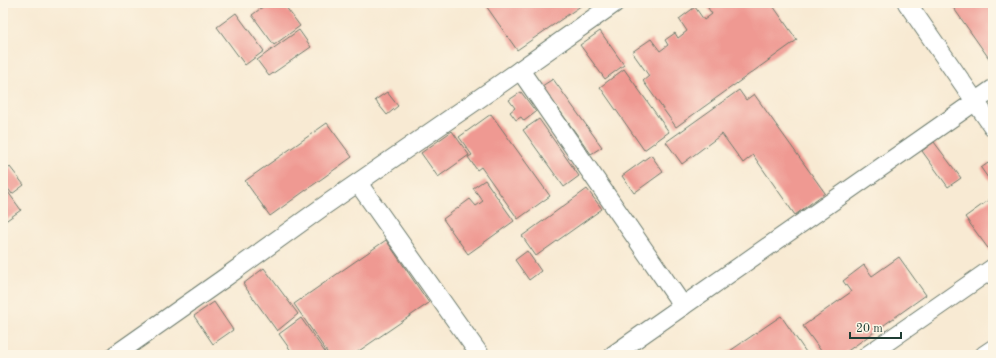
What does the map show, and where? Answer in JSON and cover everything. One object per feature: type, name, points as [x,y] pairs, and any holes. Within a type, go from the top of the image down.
[{"type":"street","points":[[115,355],[358,182],[616,3]]},
{"type":"street","points":[[907,3],[993,127]]},
{"type":"street","points":[[520,70],[683,306]]},
{"type":"street","points":[[613,355],[993,89]]},
{"type":"street","points":[[358,182],[480,355]]},
{"type":"street","points":[[868,355],[993,268]]},
{"type":"street","points":[[984,355],[993,349]]},
{"type":"building","points":[[268,3],[283,3],[300,26],[274,45],[252,15]]},
{"type":"building","points":[[484,3],[585,3],[517,50]]},
{"type":"building","points":[[715,3],[721,3],[723,6],[727,3],[771,3],[797,40],[676,127],[643,81],[649,76],[632,52],[651,39],[660,51],[668,45],[665,40],[675,33],[678,38],[687,31],[679,19],[695,7],[704,20],[712,14],[708,8]]},
{"type":"building","points":[[950,3],[993,3],[993,64]]},
{"type":"building","points":[[236,13],[264,51],[245,65],[217,27]]},
{"type":"building","points":[[299,30],[311,47],[269,76],[257,60]]},
{"type":"building","points":[[600,31],[624,65],[605,79],[580,45]]},
{"type":"building","points":[[624,69],[669,132],[644,150],[600,87]]},
{"type":"building","points":[[553,79],[602,147],[591,154],[542,86]]},
{"type":"building","points":[[739,90],[746,100],[754,94],[825,193],[795,215],[753,155],[743,163],[722,134],[682,164],[666,142]]},
{"type":"building","points":[[387,92],[398,106],[387,115],[375,100]]},
{"type":"building","points":[[521,92],[536,112],[524,121],[521,117],[516,120],[510,112],[515,108],[509,100]]},
{"type":"building","points":[[491,114],[550,196],[518,219],[481,167],[477,170],[468,157],[472,155],[459,137]]},
{"type":"building","points":[[539,119],[579,176],[564,187],[523,130]]},
{"type":"building","points":[[327,123],[352,157],[270,216],[245,181]]},
{"type":"building","points":[[452,131],[469,155],[438,177],[421,153]]},
{"type":"building","points":[[934,142],[961,178],[948,187],[922,151]]},
{"type":"building","points":[[651,155],[663,172],[634,193],[622,176]]},
{"type":"building","points":[[988,163],[993,169],[993,185],[981,168]]},
{"type":"building","points":[[10,167],[24,185],[12,194],[3,182],[3,173]]},
{"type":"building","points":[[485,180],[514,221],[468,254],[443,219],[470,199],[476,206],[483,201],[473,188]]},
{"type":"building","points":[[587,189],[602,209],[536,256],[522,236]]},
{"type":"building","points":[[8,192],[21,210],[4,222],[3,196]]},
{"type":"building","points":[[993,197],[993,249],[990,251],[965,217]]},
{"type":"building","points":[[386,240],[429,303],[353,355],[329,355],[294,304]]},
{"type":"building","points":[[527,251],[541,271],[529,280],[515,260]]},
{"type":"building","points":[[899,257],[926,295],[842,355],[824,355],[803,326],[851,292],[843,281],[864,265],[872,276]]},
{"type":"building","points":[[264,268],[298,314],[277,331],[243,284]]},
{"type":"building","points":[[214,302],[233,330],[213,344],[194,316]]},
{"type":"building","points":[[781,316],[808,355],[724,355]]},
{"type":"building","points":[[301,318],[327,355],[294,355],[279,334]]}]
